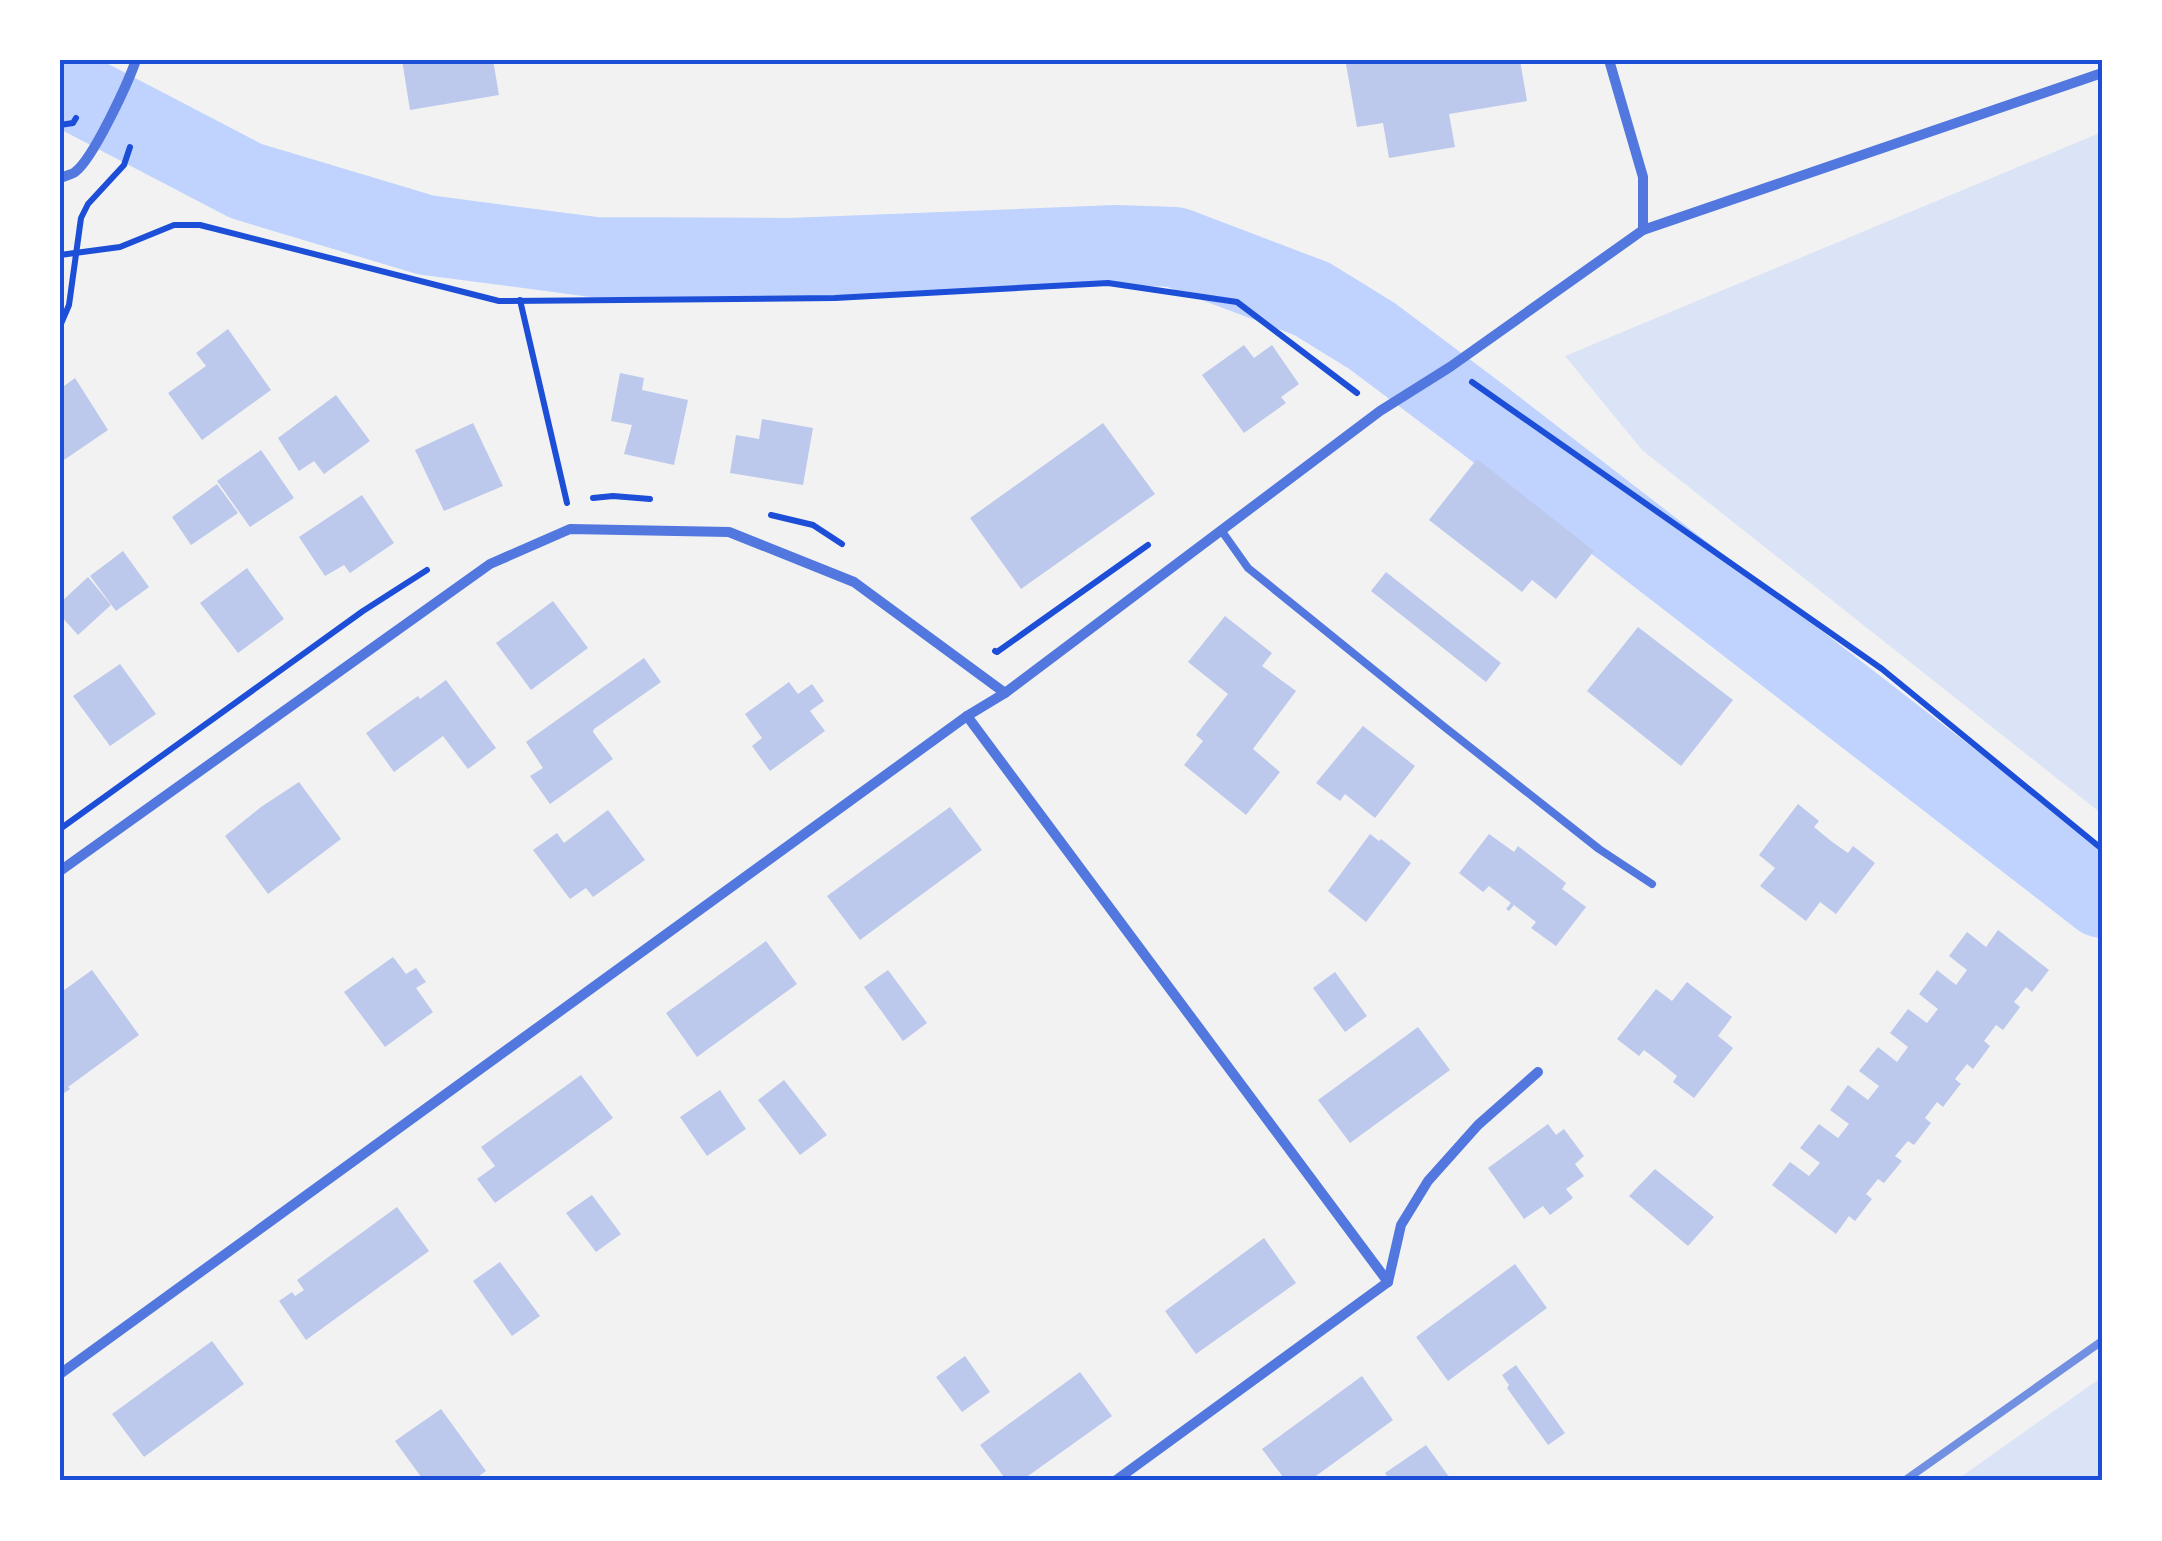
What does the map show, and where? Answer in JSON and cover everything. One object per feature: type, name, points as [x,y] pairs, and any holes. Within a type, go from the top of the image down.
[{"type":"street","points":[[60,178],[74,173],[87,158],[127,85],[136,60]]},
{"type":"street","points":[[1609,60],[1642,177],[1643,230]]},
{"type":"street","points":[[60,1374],[1005,692],[1380,411],[1450,367],[1643,230],[2102,73]]},
{"type":"street","points":[[60,871],[490,564],[570,529],[729,532],[854,582],[1005,692]]},
{"type":"street","points":[[967,716],[1388,1282]]},
{"type":"street","points":[[1115,1481],[1388,1282],[1400,1225],[1428,1181],[1478,1125],[1538,1072]]},
{"type":"lane","points":[[1221,530],[1248,568],[1585,838],[1652,884]]},
{"type":"path","points":[[60,125],[73,123]]},
{"type":"path","points":[[60,326],[69,306],[81,218],[88,204],[124,165],[127,153]]},
{"type":"path","points":[[60,255],[120,248],[174,225],[200,224],[500,301],[835,298],[1108,283],[1237,302],[1380,411]]},
{"type":"path","points":[[520,300],[570,529]]},
{"type":"path","points":[[1450,367],[1882,670],[2102,849]]},
{"type":"path","points":[[557,504],[613,496],[652,499]]},
{"type":"path","points":[[763,514],[813,525],[851,550]]},
{"type":"path","points":[[982,642],[997,652],[1155,541]]},
{"type":"path","points":[[60,829],[363,610],[430,568]]},
{"type":"shaded area","points":[[2102,132],[2102,814],[1642,450],[1565,356]]},
{"type":"shaded area","points":[[2102,1377],[2102,1481],[1955,1481]]},
{"type":"building","points":[[402,60],[493,60],[499,95],[410,110]]},
{"type":"building","points":[[1370,60],[1520,60],[1527,101],[1449,114],[1455,147],[1389,158],[1383,123],[1357,127],[1346,64]]},
{"type":"building","points":[[228,329],[271,390],[202,440],[168,393],[206,366],[196,353]]},
{"type":"building","points":[[1244,345],[1254,358],[1272,345],[1299,384],[1281,397],[1286,403],[1244,433],[1202,375]]},
{"type":"building","points":[[620,373],[644,378],[642,390],[688,400],[674,465],[624,454],[632,425],[611,421]]},
{"type":"building","points":[[75,378],[108,430],[61,462],[60,389]]},
{"type":"building","points":[[336,395],[370,441],[324,474],[314,461],[299,471],[278,438]]},
{"type":"building","points":[[762,419],[813,428],[803,485],[730,473],[736,435],[759,439]]},
{"type":"building","points":[[473,423],[503,486],[444,511],[415,450]]},
{"type":"building","points":[[1103,423],[1155,494],[1021,589],[970,518]]},
{"type":"building","points":[[261,450],[294,498],[250,527],[217,481]]},
{"type":"building","points":[[1477,459],[1594,551],[1556,599],[1532,580],[1522,592],[1429,520]]},
{"type":"building","points":[[217,484],[238,513],[191,545],[172,517]]},
{"type":"building","points":[[362,495],[394,543],[350,573],[344,565],[325,576],[299,537]]},
{"type":"building","points":[[123,551],[149,587],[116,611],[90,576]]},
{"type":"building","points":[[247,568],[284,619],[238,653],[200,603]]},
{"type":"building","points":[[1386,572],[1501,663],[1486,682],[1371,591]]},
{"type":"building","points":[[88,577],[111,605],[78,635],[60,615],[60,603]]},
{"type":"building","points":[[553,601],[588,648],[531,690],[496,643]]},
{"type":"building","points":[[1225,616],[1272,653],[1262,666],[1296,691],[1253,749],[1280,772],[1246,815],[1184,765],[1203,741],[1196,735],[1228,694],[1188,662]]},
{"type":"building","points":[[1638,627],[1733,700],[1681,766],[1587,691]]},
{"type":"building","points":[[644,658],[661,682],[593,732],[613,759],[550,804],[530,776],[543,768],[526,742]]},
{"type":"building","points":[[120,664],[156,714],[110,746],[73,696]]},
{"type":"building","points":[[446,680],[496,748],[468,769],[443,736],[394,772],[366,733]]},
{"type":"building","points":[[789,682],[798,694],[812,684],[824,701],[810,711],[825,731],[770,771],[752,746],[762,738],[745,714]]},
{"type":"building","points":[[1363,726],[1415,766],[1375,818],[1345,794],[1340,801],[1316,783]]},
{"type":"building","points":[[299,782],[341,839],[268,894],[225,836]]},
{"type":"building","points":[[1798,804],[1819,821],[1814,827],[1831,841],[1848,853],[1853,846],[1875,863],[1836,914],[1820,902],[1806,921],[1760,886],[1775,868],[1759,855]]},
{"type":"building","points":[[950,807],[982,850],[860,940],[827,896]]},
{"type":"building","points":[[608,810],[645,860],[593,897],[586,888],[570,899],[533,850],[557,833],[564,843]]},
{"type":"building","points":[[1370,834],[1411,863],[1366,922],[1328,891]]},
{"type":"building","points":[[1489,834],[1514,852],[1518,846],[1566,883],[1562,889],[1586,907],[1556,946],[1531,928],[1536,922],[1514,905],[1509,911],[1506,909],[1511,903],[1489,886],[1483,892],[1459,873]]},
{"type":"building","points":[[1998,930],[2049,970],[2032,992],[2026,987],[2014,1002],[2020,1007],[2003,1030],[1996,1025],[1984,1041],[1990,1046],[1973,1069],[1967,1064],[1955,1079],[1961,1084],[1943,1107],[1937,1102],[1925,1118],[1931,1123],[1914,1145],[1908,1141],[1895,1156],[1902,1161],[1884,1183],[1878,1179],[1866,1194],[1872,1199],[1855,1221],[1849,1216],[1836,1234],[1772,1185],[1790,1162],[1809,1176],[1820,1163],[1800,1148],[1819,1124],[1838,1138],[1849,1124],[1830,1110],[1848,1085],[1868,1100],[1879,1086],[1859,1071],[1878,1047],[1897,1062],[1908,1047],[1890,1033],[1908,1009],[1927,1023],[1938,1009],[1919,994],[1937,970],[1956,985],[1967,970],[1949,956],[1967,932],[1986,947]]},
{"type":"building","points":[[766,941],[797,984],[697,1057],[666,1013]]},
{"type":"building","points":[[393,957],[406,974],[416,968],[426,982],[416,988],[433,1012],[385,1047],[344,992]]},
{"type":"building","points":[[92,970],[139,1035],[60,1096],[60,993]]},
{"type":"building","points":[[888,970],[927,1023],[903,1041],[864,987]]},
{"type":"building","points":[[1335,972],[1367,1016],[1345,1032],[1313,988]]},
{"type":"building","points":[[1687,982],[1732,1017],[1718,1036],[1733,1048],[1694,1098],[1673,1082],[1677,1076],[1661,1063],[1644,1050],[1639,1056],[1617,1039],[1656,989],[1672,1001]]},
{"type":"building","points":[[1418,1027],[1450,1070],[1350,1143],[1318,1100]]},
{"type":"building","points":[[581,1075],[613,1118],[495,1203],[477,1179],[495,1166],[481,1147]]},
{"type":"building","points":[[784,1080],[827,1135],[800,1155],[758,1100]]},
{"type":"building","points":[[720,1090],[746,1129],[707,1156],[680,1117]]},
{"type":"building","points":[[1548,1124],[1556,1135],[1564,1129],[1584,1156],[1575,1164],[1584,1176],[1566,1189],[1573,1198],[1550,1215],[1543,1206],[1524,1219],[1488,1168]]},
{"type":"building","points":[[1655,1169],[1714,1217],[1688,1246],[1629,1196]]},
{"type":"building","points":[[592,1195],[621,1234],[596,1252],[566,1213]]},
{"type":"building","points":[[397,1207],[429,1251],[306,1340],[279,1301],[292,1292],[295,1296],[304,1290],[297,1280]]},
{"type":"building","points":[[1264,1238],[1296,1283],[1196,1354],[1165,1311]]},
{"type":"building","points":[[500,1262],[540,1316],[512,1336],[473,1281]]},
{"type":"building","points":[[1515,1264],[1547,1308],[1448,1381],[1416,1337]]},
{"type":"building","points":[[212,1341],[244,1384],[144,1457],[112,1414]]},
{"type":"building","points":[[965,1356],[990,1392],[962,1412],[936,1377]]},
{"type":"building","points":[[1516,1365],[1565,1433],[1548,1445],[1507,1388],[1502,1375]]},
{"type":"building","points":[[1080,1372],[1112,1416],[1021,1481],[1007,1481],[980,1445]]},
{"type":"building","points":[[1362,1376],[1393,1420],[1309,1481],[1286,1481],[1262,1449]]},
{"type":"building","points":[[441,1409],[486,1471],[472,1481],[424,1481],[395,1441]]},
{"type":"building","points":[[1426,1445],[1452,1481],[1391,1481],[1385,1473]]},
{"type":"waterway","points":[[60,84],[246,181],[426,235],[594,257],[790,258],[1116,245],[1175,247],[1312,299],[1372,336],[1480,417],[2102,898]]},
{"type":"railway","points":[[1904,1481],[2102,1341]]}]
